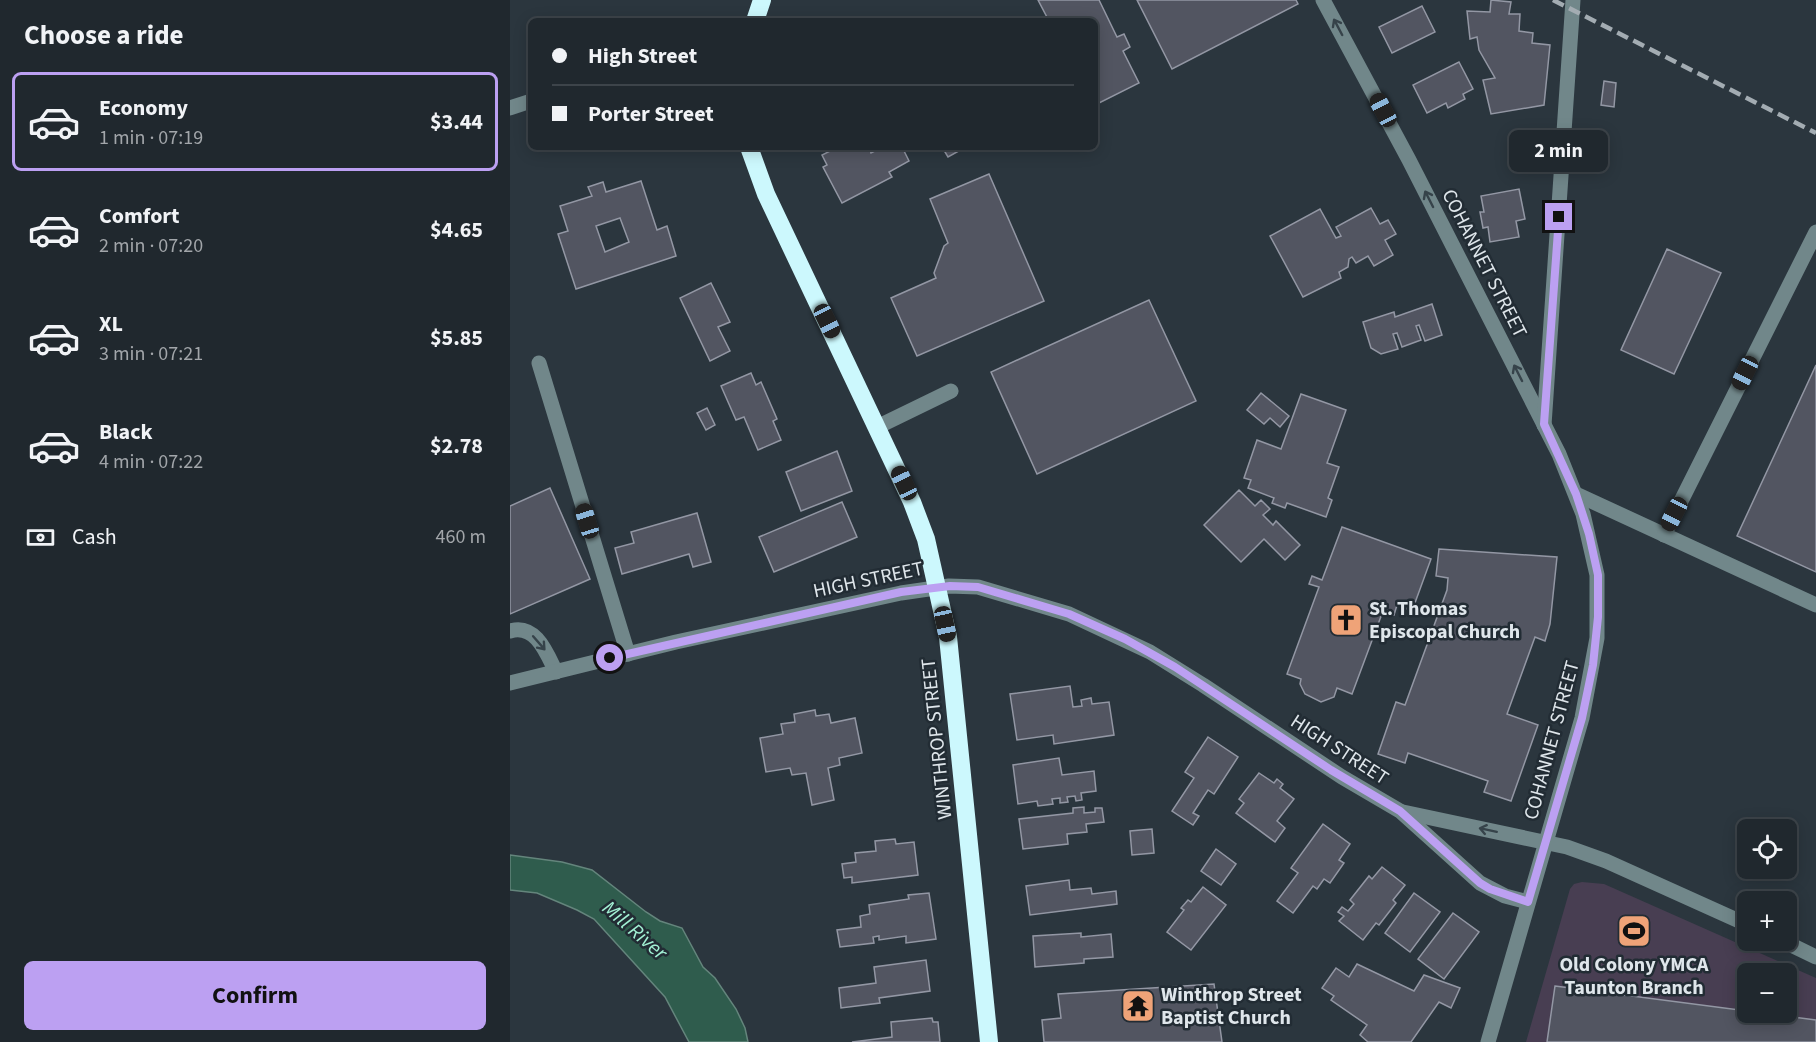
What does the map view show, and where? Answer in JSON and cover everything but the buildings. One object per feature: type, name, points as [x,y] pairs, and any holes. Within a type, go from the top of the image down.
[{"type":"highway","points":[[756,18],[762,0]]},
{"type":"highway","name":"WINTHROP STREET","points":[[751,150],[766,194],[918,515],[938,587],[948,636],[989,1042]]},
{"type":"street","name":"COHANNET STREET","points":[[1323,0],[1409,160],[1544,424],[1576,494],[1589,534],[1598,575],[1597,638],[1582,718],[1488,1042]]},
{"type":"street","points":[[1544,424],[1573,0]]},
{"type":"street","points":[[510,108],[528,102]]},
{"type":"street","points":[[1664,535],[1816,232]]},
{"type":"street","points":[[539,363],[628,654]]},
{"type":"street","points":[[877,427],[951,391]]},
{"type":"street","points":[[1576,494],[1816,605]]},
{"type":"street","name":"HIGH STREET","points":[[510,683],[901,592],[962,585],[1069,614],[1125,639],[1185,673],[1328,768],[1400,811],[1480,883],[1504,896],[1528,902]]},
{"type":"street","points":[[510,631],[515,629],[530,633],[541,641],[556,672]]},
{"type":"street","name":"HIGH STREET","points":[[1400,811],[1567,847],[1606,861],[1737,920]]},
{"type":"street","points":[[1797,948],[1816,957]]},
{"type":"shaded area","name":"Old Colony YMCA Taunton Branch","points":[[1582,882],[1604,884],[1737,943],[1737,951],[1755,951],[1782,963],[1737,963],[1737,1023],[1797,1023],[1797,970],[1816,978],[1816,1042],[1526,1042],[1570,889],[1574,884]]},
{"type":"water","name":"Mill River","points":[[510,855],[562,862],[592,870],[646,912],[660,921],[682,928],[703,967],[715,978],[736,1009],[745,1028],[748,1042],[689,1042],[665,997],[594,919],[537,893],[510,890]]},
{"type":"railway","points":[[1553,0],[1816,133]]},
{"type":"place","name":"St. Thomas Episcopal Church","points":[[1346,620]]},
{"type":"place","name":"Old Colony YMCA Taunton Branch","points":[[1634,931]]},
{"type":"place","name":"Winthrop Street Baptist Church","points":[[1138,1006]]},
{"type":"route","points":[[610,658],[901,592],[962,585],[978,587],[1069,614],[1125,639],[1163,660],[1331,770],[1400,811],[1480,883],[1504,896],[1528,902],[1582,718],[1597,638],[1599,596],[1594,554],[1583,514],[1559,454],[1544,424],[1559,217]]}]
